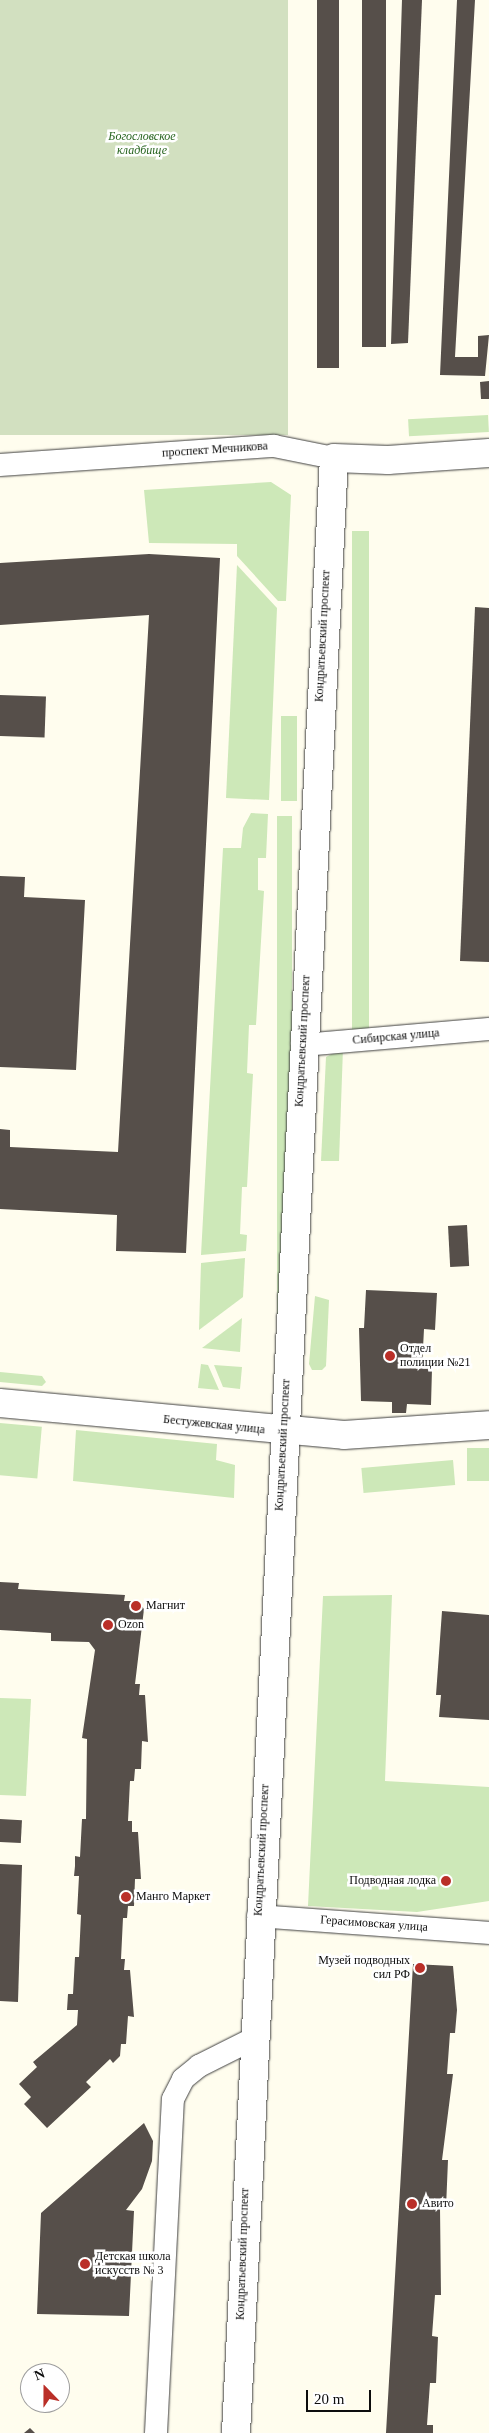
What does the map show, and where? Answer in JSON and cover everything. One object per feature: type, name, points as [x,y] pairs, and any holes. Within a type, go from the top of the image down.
[{"type":"street","name":"проспект Мечникова","points":[[0,465],[274,446],[334,458],[388,460],[489,453]]},
{"type":"street","name":"Кондратьевский проспект","points":[[236,2433],[258,1916],[334,458]]},
{"type":"street","name":"Сибирская улица","points":[[302,1046],[489,1029]]},
{"type":"street","name":"Бестужевская улица","points":[[0,1403],[284,1432],[344,1435],[489,1425]]},
{"type":"street","name":"Герасимовская улица","points":[[258,1916],[489,1933]]},
{"type":"street","points":[[156,2433],[173,2099],[188,2075],[253,2039]]},
{"type":"green space","name":"Богословское кладбище","points":[[0,0],[288,0],[288,435],[0,435]]},
{"type":"green space","points":[[488,415],[489,432],[409,436],[408,419]]},
{"type":"green space","points":[[271,482],[291,495],[286,601],[278,601],[237,556],[237,544],[149,543],[144,490]]},
{"type":"green space","points":[[352,531],[369,531],[369,1034],[352,1034]]},
{"type":"green space","points":[[237,565],[277,608],[269,800],[226,798]]},
{"type":"green space","points":[[281,716],[297,716],[297,801],[281,801]]},
{"type":"green space","points":[[251,813],[268,814],[266,858],[258,858],[258,890],[264,891],[256,1025],[249,1025],[247,1073],[253,1074],[247,1187],[242,1187],[240,1234],[247,1235],[246,1251],[201,1255],[223,848],[241,848],[243,828]]},
{"type":"green space","points":[[277,816],[292,816],[292,1354],[277,1354]]},
{"type":"green space","points":[[343,1048],[339,1161],[321,1161],[326,1057]]},
{"type":"green space","points":[[245,1258],[243,1297],[199,1330],[201,1263]]},
{"type":"green space","points":[[315,1296],[329,1300],[326,1366],[322,1370],[312,1370],[309,1364]]},
{"type":"green space","points":[[242,1318],[240,1352],[202,1348]]},
{"type":"green space","points":[[201,1364],[208,1365],[219,1390],[198,1388]]},
{"type":"green space","points":[[214,1365],[242,1367],[240,1389],[223,1387]]},
{"type":"green space","points":[[0,1372],[42,1376],[46,1382],[42,1386],[0,1382]]},
{"type":"green space","points":[[0,1423],[42,1427],[37,1478],[0,1475]]},
{"type":"green space","points":[[76,1430],[217,1444],[216,1460],[235,1465],[234,1498],[73,1481]]},
{"type":"green space","points":[[467,1448],[489,1448],[489,1481],[467,1481]]},
{"type":"green space","points":[[453,1460],[455,1485],[364,1493],[361,1468]]},
{"type":"green space","points":[[392,1595],[385,1781],[489,1787],[489,1901],[417,1912],[308,1906],[323,1596]]},
{"type":"green space","points":[[0,1698],[31,1699],[26,1796],[0,1795]]},
{"type":"building","points":[[317,0],[339,0],[339,368],[317,368]]},
{"type":"building","points":[[362,0],[386,0],[386,347],[362,347]]},
{"type":"building","points":[[402,0],[422,0],[408,343],[391,344]]},
{"type":"building","points":[[457,0],[475,0],[455,357],[478,357],[478,336],[489,335],[485,376],[440,375]]},
{"type":"building","points":[[489,381],[489,399],[481,399],[480,382]]},
{"type":"building","points":[[149,554],[220,558],[186,1253],[116,1251],[117,1215],[0,1209],[0,1129],[10,1130],[10,1147],[118,1152],[149,615],[0,625],[0,563]]},
{"type":"building","points":[[475,607],[489,608],[489,962],[460,961]]},
{"type":"building","points":[[0,695],[46,697],[45,738],[0,736]]},
{"type":"building","points":[[0,876],[25,877],[24,897],[85,900],[76,1070],[0,1067]]},
{"type":"building","points":[[467,1225],[469,1266],[450,1267],[448,1226]]},
{"type":"building","name":"Отдел полиции №21","points":[[366,1290],[437,1293],[435,1330],[424,1329],[422,1368],[432,1369],[431,1405],[407,1404],[406,1413],[392,1413],[392,1402],[361,1401],[359,1328],[364,1328]]},
{"type":"building","points":[[0,1582],[19,1583],[18,1589],[125,1595],[124,1601],[138,1601],[144,1609],[135,1684],[140,1684],[139,1695],[145,1695],[148,1742],[142,1741],[141,1769],[135,1769],[134,1781],[130,1781],[128,1821],[132,1821],[132,1832],[138,1832],[141,1879],[135,1879],[134,1906],[128,1906],[127,1918],[123,1918],[121,1959],[125,1959],[124,1970],[130,1970],[134,2017],[128,2016],[126,2044],[121,2044],[120,2056],[113,2063],[110,2059],[86,2082],[91,2087],[47,2128],[24,2104],[31,2097],[19,2084],[37,2067],[33,2062],[77,2025],[78,2010],[67,2010],[68,1994],[73,1994],[75,1957],[79,1957],[81,1915],[77,1914],[79,1876],[74,1876],[75,1856],[80,1857],[82,1819],[86,1819],[87,1739],[82,1738],[95,1650],[89,1642],[51,1641],[51,1633],[0,1630]]},
{"type":"building","points":[[442,1611],[489,1615],[489,1720],[439,1717],[441,1695],[436,1695]]},
{"type":"building","points":[[0,1819],[22,1820],[21,1843],[0,1842]]},
{"type":"building","points":[[0,1864],[22,1865],[18,2002],[0,2001]]},
{"type":"building","points":[[413,1964],[453,1966],[457,2010],[455,2033],[450,2033],[447,2074],[453,2074],[442,2160],[448,2160],[446,2208],[440,2207],[441,2295],[435,2295],[432,2336],[438,2337],[436,2383],[430,2383],[427,2425],[433,2425],[433,2433],[386,2433]]},
{"type":"building","name":"Детская школа искусств № 3","points":[[144,2123],[153,2141],[152,2161],[142,2189],[126,2210],[134,2211],[129,2316],[37,2314],[41,2213]]},
{"type":"building","points":[[30,2428],[35,2433],[24,2433]]},
{"type":"place","name":"Отдел полиции №21","points":[[390,1356]]},
{"type":"place","name":"Магнит","points":[[136,1606]]},
{"type":"place","name":"Ozon","points":[[108,1625]]},
{"type":"place","name":"Подводная лодка","points":[[446,1881]]},
{"type":"place","name":"Манго Маркет","points":[[126,1897]]},
{"type":"place","name":"Музей подводных сил РФ","points":[[420,1968]]},
{"type":"place","name":"Авито","points":[[412,2204]]},
{"type":"place","name":"Детская школа искусств № 3","points":[[85,2264]]}]
